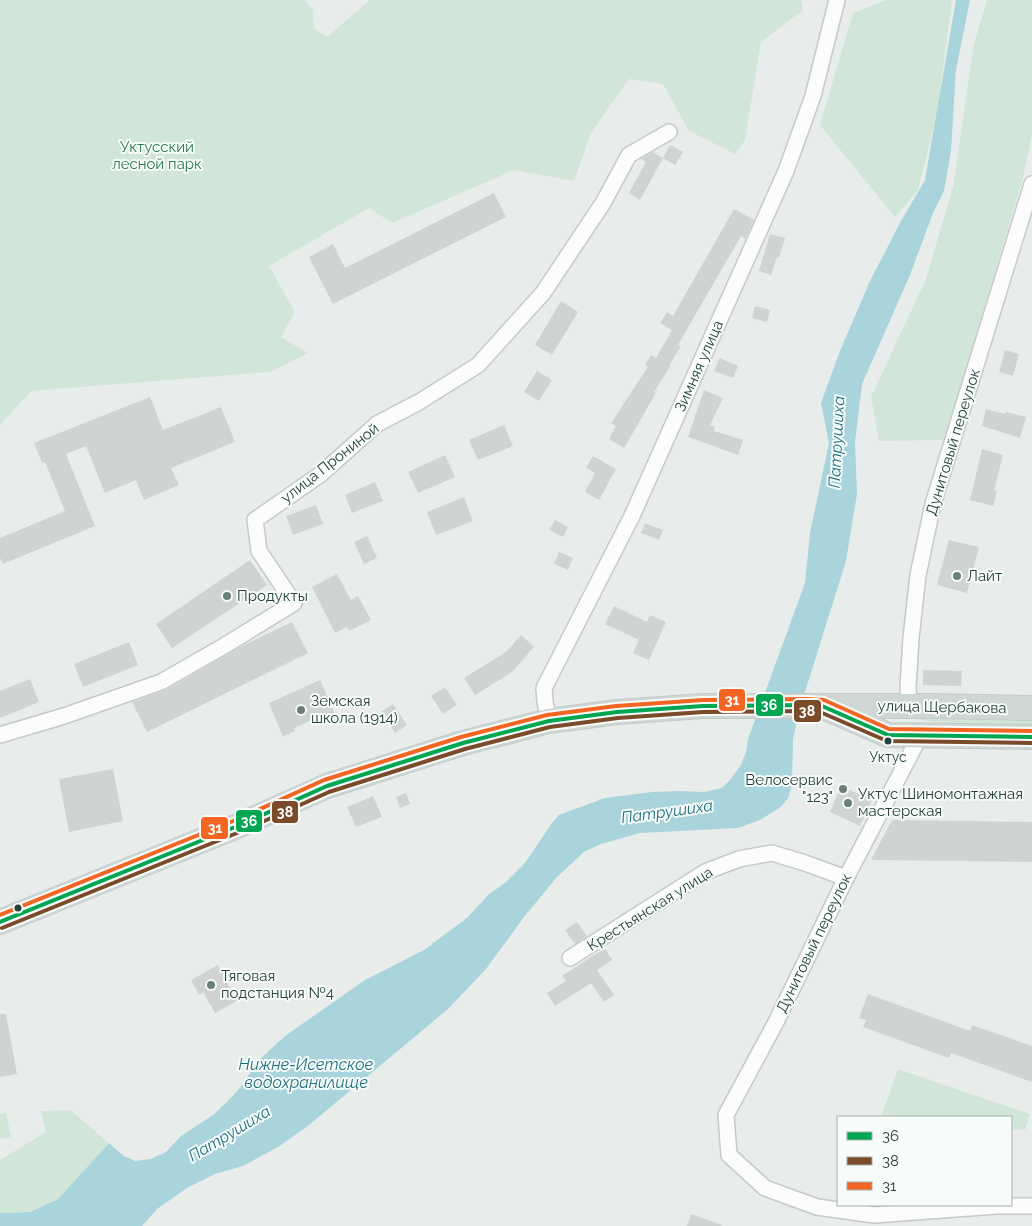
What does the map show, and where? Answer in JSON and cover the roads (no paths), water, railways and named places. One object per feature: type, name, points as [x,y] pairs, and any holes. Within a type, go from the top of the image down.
[{"type":"main road","name":"улица Щербакова","points":[[0,922],[240,825],[327,786],[462,744],[549,721],[617,712],[703,706],[1032,708]]},
{"type":"main road","name":"улица Щербакова","points":[[815,706],[888,735],[1032,737]]},
{"type":"street","name":"Зимняя улица","points":[[549,721],[544,688],[632,516],[786,170],[813,96],[837,0]]},
{"type":"street","name":"улица Прониной","points":[[0,735],[64,716],[161,682],[294,603],[260,551],[254,520],[321,474],[377,424],[419,402],[478,365],[543,293],[603,203],[629,155],[669,132]]},
{"type":"street","name":"Дунитовый переулок","points":[[909,706],[909,667],[917,584],[933,504],[1032,184]]},
{"type":"street","name":"Дунитовый переулок","points":[[920,736],[846,878],[776,1022],[726,1115],[729,1154],[765,1188],[817,1207],[874,1215],[996,1206],[1032,1206]]},
{"type":"street","name":"Крестьянская улица","points":[[570,958],[705,872],[739,858],[772,853],[846,878]]},
{"type":"water","name":"Нижне-Исетское водохранилище","points":[[956,0],[970,0],[956,70],[951,151],[944,191],[933,213],[910,275],[862,384],[855,442],[857,494],[846,561],[799,711],[793,739],[792,785],[788,798],[781,807],[760,820],[738,828],[640,833],[601,844],[584,852],[557,877],[524,917],[486,969],[448,1009],[309,1125],[278,1147],[243,1166],[215,1174],[187,1188],[157,1209],[142,1226],[0,1226],[0,1213],[30,1212],[58,1199],[109,1143],[124,1156],[135,1161],[151,1159],[166,1152],[181,1136],[213,1115],[227,1102],[240,1088],[258,1061],[285,1036],[365,980],[424,950],[468,917],[488,895],[506,882],[525,863],[559,815],[605,798],[652,792],[704,792],[722,788],[730,780],[741,765],[746,752],[748,739],[805,583],[810,533],[829,443],[821,403],[840,351],[870,281],[925,180]]},
{"type":"place","name":"Лайт","points":[[957,576]]},
{"type":"place","name":"Продукты","points":[[227,596]]},
{"type":"place","name":"Земская школа (1914)","points":[[301,710]]},
{"type":"place","name":"Уктус","points":[[888,741]]},
{"type":"place","name":"Велосервис \"123\"","points":[[843,789]]},
{"type":"place","name":"Уктус Шиномонтажная мастерская","points":[[848,803]]},
{"type":"place","name":"Тяговая подстанция №4","points":[[211,985]]},
{"type":"park label","name":"Уктусский лесной парк","points":[[157,156]]},
{"type":"water label","name":"Патрушиха","points":[[836,442]]},
{"type":"water label","name":"Патрушиха","points":[[667,811]]},
{"type":"water label","name":"Патрушиха","points":[[229,1133]]}]
